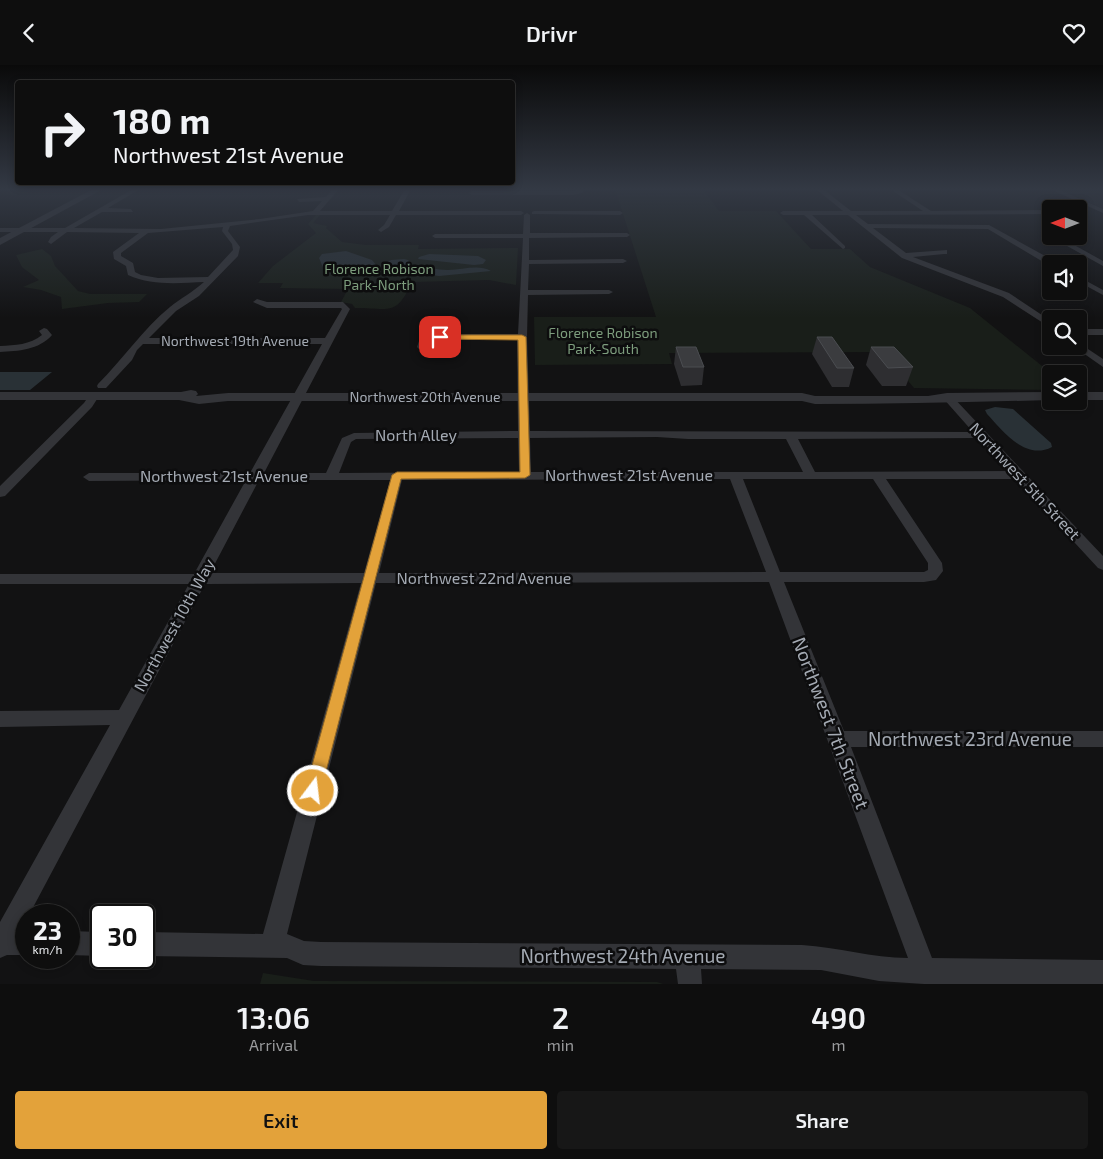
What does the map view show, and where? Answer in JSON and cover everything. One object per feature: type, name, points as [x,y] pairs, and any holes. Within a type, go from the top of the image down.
[{"type":"street","points":[[0,243],[20,232]]},
{"type":"street","points":[[51,242],[64,232]]},
{"type":"street","points":[[145,232],[120,249],[116,255],[130,265],[131,273],[137,277],[150,279],[211,279]]},
{"type":"street","points":[[0,493],[88,405],[98,391],[129,358],[133,349],[173,309],[193,296],[236,252],[235,243],[226,232]]},
{"type":"street","points":[[525,475],[526,435],[522,397],[522,337],[526,232]]},
{"type":"street","points":[[827,232],[843,247]]},
{"type":"street","points":[[875,232],[905,256],[1006,295],[1042,319]]},
{"type":"street","points":[[997,232],[1042,258]]},
{"type":"street","points":[[435,236],[627,235]]},
{"type":"street","points":[[1068,245],[1103,264]]},
{"type":"street","points":[[905,256],[944,252]]},
{"type":"street","points":[[524,262],[623,261]]},
{"type":"street","points":[[1087,280],[1103,281]]},
{"type":"street","points":[[1087,284],[1103,293]]},
{"type":"street","points":[[524,293],[609,292]]},
{"type":"street","name":"Northwest 10th Way","points":[[1,944],[346,309],[344,305],[267,305],[257,302]]},
{"type":"street","points":[[422,347],[428,326]]},
{"type":"street","points":[[0,349],[37,342],[47,335],[44,331]]},
{"type":"street","points":[[1087,332],[1103,331]]},
{"type":"street","points":[[425,337],[522,337]]},
{"type":"street","name":"Northwest 19th Avenue","points":[[141,341],[328,341]]},
{"type":"street","points":[[1087,352],[1103,364]]},
{"type":"street","name":"Northwest 20th Avenue","points":[[0,396],[98,391],[181,397],[189,400],[216,400],[228,397],[802,397],[814,400],[928,400],[947,397],[1042,396]]},
{"type":"street","points":[[1087,396],[1103,396]]},
{"type":"street","name":"Northwest 5th Street","points":[[947,397],[1103,565]]},
{"type":"street","name":"North Alley","points":[[331,476],[346,440],[354,436],[982,435]]},
{"type":"street","points":[[790,436],[810,475]]},
{"type":"street","points":[[272,945],[397,475]]},
{"type":"street","name":"Northwest 7th Street","points":[[735,475],[838,739],[925,972]]},
{"type":"street","name":"Northwest 22nd Avenue","points":[[0,579],[931,576],[937,569],[931,556],[877,475]]},
{"type":"street","name":"Northwest 21st Avenue","points":[[89,477],[1018,475]]},
{"type":"street","points":[[0,719],[124,717]]},
{"type":"street","name":"Northwest 23rd Avenue","points":[[838,739],[1103,739]]},
{"type":"street","points":[[1,944],[15,943]]},
{"type":"street","name":"Northwest 24th Avenue","points":[[155,944],[272,945],[288,946],[304,953],[322,954],[686,958],[784,956],[824,958],[867,968],[925,972],[1103,971]]},
{"type":"street","points":[[686,958],[690,984]]},
{"type":"green space","name":"Florence Robison Park-North","points":[[330,232],[342,242],[366,245],[419,245],[418,249],[518,248],[516,285],[489,280],[412,282],[396,306],[384,309],[355,308],[352,304],[341,302],[348,289],[280,288],[283,283],[258,283],[273,266],[316,233]]},
{"type":"green space","name":"Florence Robison Park-South","points":[[629,232],[795,232],[811,249],[850,249],[870,267],[970,308],[1042,366],[1042,390],[914,388],[884,352],[669,353],[672,364],[535,365],[534,317],[656,317]]},
{"type":"green space","points":[[42,249],[51,256],[55,266],[78,291],[90,294],[147,294],[139,302],[108,303],[62,309],[61,297],[41,290],[23,287],[39,280],[22,267],[16,255]]},
{"type":"green space","points":[[263,973],[314,981],[657,982],[663,984],[260,984]]},
{"type":"shaded area","points":[[346,251],[372,260],[377,266],[352,274],[338,275],[325,272],[319,258],[322,254]]},
{"type":"shaded area","points":[[429,254],[478,256],[486,260],[483,264],[474,265],[418,259]]},
{"type":"shaded area","points":[[391,260],[408,260],[413,266],[448,270],[481,268],[491,271],[439,276],[385,268],[384,264]]},
{"type":"shaded area","points":[[0,372],[52,372],[30,390],[0,390]]},
{"type":"shaded area","points":[[995,407],[1013,409],[1051,443],[1052,447],[1033,450],[1015,442],[1007,436],[985,410]]},
{"type":"building","points":[[817,337],[832,337],[854,368],[837,368]]},
{"type":"building","points":[[676,347],[696,347],[704,367],[683,367]]},
{"type":"building","points":[[871,347],[894,347],[913,367],[888,368]]},
{"type":"route","points":[[313,791],[397,475],[525,475],[526,435],[522,397],[522,337],[440,337]]}]
